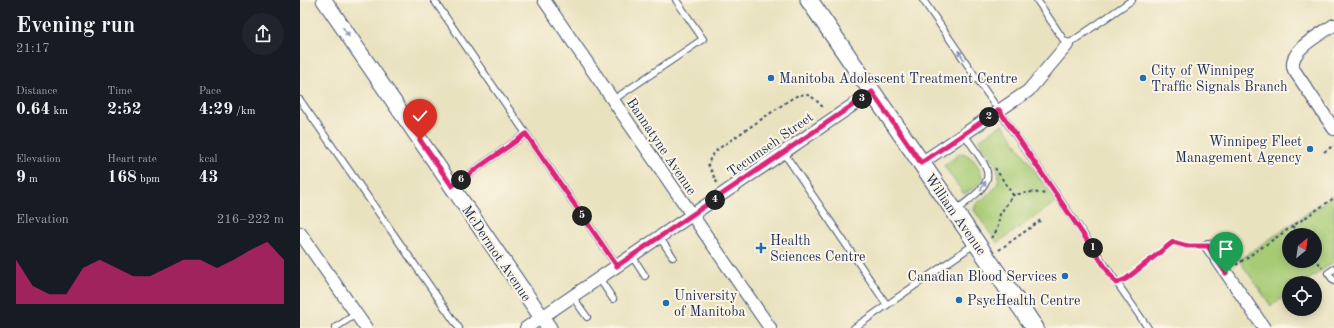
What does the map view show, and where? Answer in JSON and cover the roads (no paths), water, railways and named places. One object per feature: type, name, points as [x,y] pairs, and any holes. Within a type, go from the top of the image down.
[{"type":"main road","name":"William Avenue","points":[[809,0],[955,211],[983,240],[1035,328]]},
{"type":"street","name":"McDermot Avenue","points":[[324,0],[545,323]]},
{"type":"street","name":"Bannatyne Avenue","points":[[544,0],[770,328]]},
{"type":"street","points":[[1334,25],[1303,46],[1293,60],[1294,70],[1334,129]]},
{"type":"street","points":[[921,163],[1028,91],[1067,45]]},
{"type":"street","name":"Tecumseh Street","points":[[526,328],[545,323],[572,296],[660,238],[872,92]]},
{"type":"street","points":[[300,233],[366,328]]},
{"type":"street","points":[[1208,246],[1264,328]]},
{"type":"lane","points":[[434,0],[617,266]]},
{"type":"lane","points":[[613,100],[703,39],[676,0]]},
{"type":"lane","points":[[923,0],[1148,328]]},
{"type":"lane","points":[[1037,0],[1067,45],[1132,0]]},
{"type":"lane","points":[[300,100],[459,328]]},
{"type":"lane","points":[[452,186],[526,134]]},
{"type":"lane","points":[[955,211],[980,192],[986,184],[988,175],[987,166],[964,134]]},
{"type":"lane","points":[[784,153],[887,305]]},
{"type":"lane","points":[[660,238],[673,257]]},
{"type":"lane","points":[[854,328],[983,240]]},
{"type":"lane","points":[[632,256],[645,276]]},
{"type":"lane","points":[[1334,269],[1328,273],[1334,281]]},
{"type":"lane","points":[[599,278],[613,299]]},
{"type":"lane","points":[[572,296],[587,317]]},
{"type":"lane","points":[[335,328],[356,314]]},
{"type":"place","name":"Manitoba Adolescent Treatment Centre","points":[[771,78]]},
{"type":"place","name":"City of Winnipeg Traffic Signals Branch","points":[[1143,78]]},
{"type":"place","name":"Winnipeg Fleet Management Agency","points":[[1310,149]]},
{"type":"place","name":"Health Sciences Centre","points":[[761,248]]},
{"type":"place","name":"Canadian Blood Services","points":[[1065,276]]},
{"type":"place","name":"PsycHealth Centre","points":[[959,300]]},
{"type":"place","name":"University of Manitoba","points":[[666,303]]}]
